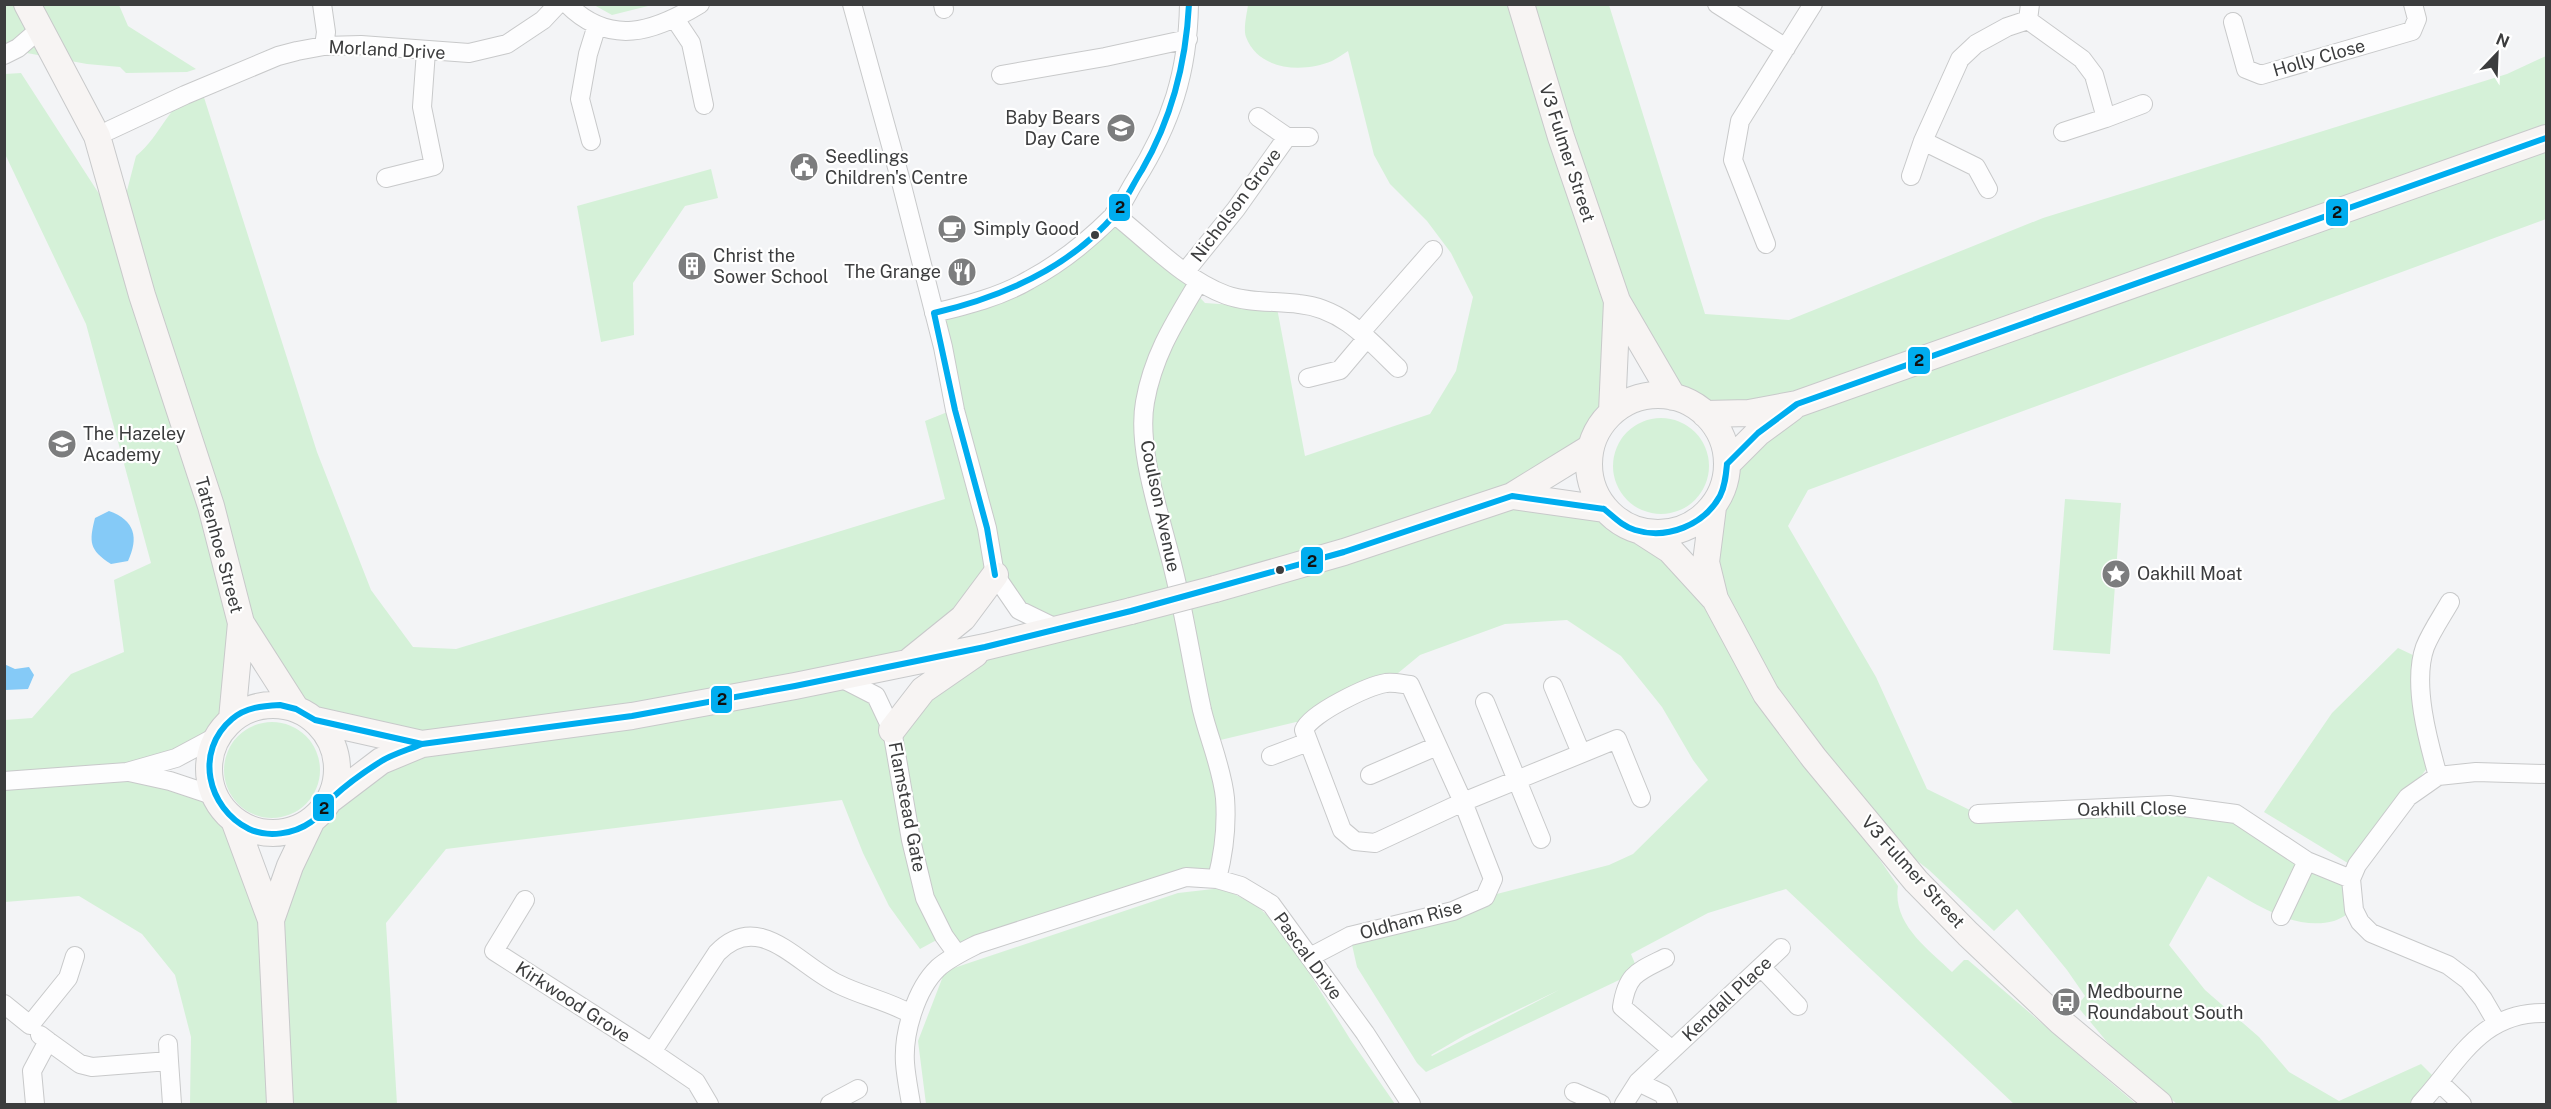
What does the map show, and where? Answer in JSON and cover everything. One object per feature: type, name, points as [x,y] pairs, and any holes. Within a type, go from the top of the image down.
[{"type":"street","name":"Tattenhoe Street","points":[[27,4],[43,16],[110,130],[133,215],[142,295]]},
{"type":"street","points":[[322,4],[326,32],[324,46]]},
{"type":"street","name":"Morland Drive","points":[[110,130],[278,56],[324,46],[362,45],[469,53],[507,44],[543,20],[558,4]]},
{"type":"street","points":[[567,4],[578,15],[597,26],[629,33],[657,27],[700,4]]},
{"type":"street","points":[[852,4],[934,313],[955,410],[987,528],[995,575],[1019,610],[1058,629]]},
{"type":"street","points":[[934,313],[998,295],[1028,281],[1052,266],[1114,214],[1155,149],[1171,112],[1181,81],[1188,39],[1189,4]]},
{"type":"street","name":"V3 Fulmer Street","points":[[1521,4],[1598,250],[1617,301],[1673,397]]},
{"type":"street","points":[[1718,4],[1786,48]]},
{"type":"street","points":[[1766,244],[1732,160],[1740,121],[1813,4]]},
{"type":"street","name":"Holly Close","points":[[2234,22],[2246,69],[2261,75],[2412,31],[2417,20],[2413,4]]},
{"type":"street","points":[[1911,176],[1923,141],[1960,59],[2029,12],[2082,59],[2094,75],[2106,118]]},
{"type":"street","name":"Tattenhoe Street","points":[[43,16],[97,136],[142,295],[211,506],[228,568],[241,623],[226,727]]},
{"type":"street","points":[[4,54],[18,48],[43,16]]},
{"type":"street","points":[[675,19],[691,43],[704,105]]},
{"type":"street","points":[[591,141],[580,99],[588,54],[597,26]]},
{"type":"street","points":[[1001,75],[1105,57],[1188,39]]},
{"type":"street","points":[[386,178],[434,166],[422,107],[426,51]]},
{"type":"street","points":[[2063,132],[2143,104]]},
{"type":"street","name":"Nicholson Grove","points":[[1192,277],[1287,137],[1258,117]]},
{"type":"street","points":[[1287,137],[1309,137]]},
{"type":"street","points":[[1705,414],[1749,413],[1797,404],[2547,138]]},
{"type":"street","points":[[1923,141],[1976,167],[1988,189]]},
{"type":"street","name":"Nicholson Grove","points":[[1114,214],[1192,277],[1229,296],[1303,304],[1328,311],[1364,335],[1398,368]]},
{"type":"street","points":[[1308,378],[1340,370],[1364,335],[1433,250]]},
{"type":"street","name":"Coulson Avenue","points":[[1192,277],[1155,362],[1144,405],[1145,450],[1187,627],[1203,711],[1225,796],[1226,828],[1217,879]]},
{"type":"street","name":"V3 Fulmer Street","points":[[1612,412],[1617,301]]},
{"type":"street","points":[[1651,395],[1673,397],[1690,403],[1705,414],[1717,428],[1724,445],[1727,464],[1724,483],[1713,507],[1699,520],[1681,530],[1662,534],[1642,532],[1622,524],[1604,508],[1593,490],[1589,469],[1590,448],[1599,427],[1612,412],[1630,401],[1651,395]]},
{"type":"street","points":[[1727,464],[1758,433],[1797,404]]},
{"type":"street","points":[[271,920],[290,866],[311,822],[331,799],[381,761],[422,744],[632,716],[795,686],[985,647],[1131,611],[1344,552],[1512,496],[1590,448]]},
{"type":"street","points":[[1512,496],[1604,508]]},
{"type":"street","name":"V3 Fulmer Street","points":[[1713,507],[1706,562],[1715,599]]},
{"type":"street","name":"V3 Fulmer Street","points":[[1642,532],[1670,550],[1715,599],[1766,694],[1814,758],[1916,881],[2061,1022],[2158,1104]]},
{"type":"street","points":[[906,664],[963,618],[995,575]]},
{"type":"street","points":[[2438,776],[2424,727],[2421,677],[2425,648],[2451,602]]},
{"type":"street","name":"Tattenhoe Street","points":[[241,623],[306,715]]},
{"type":"street","points":[[892,730],[923,690],[985,647]]},
{"type":"street","name":"Flamstead Gate","points":[[839,677],[876,696],[892,730],[911,840],[925,898],[944,936],[957,954]]},
{"type":"street","name":"Oldham Rise","points":[[1308,742],[1304,730],[1314,717],[1331,705],[1386,683],[1410,685],[1463,802],[1493,879],[1485,897],[1453,911],[1350,936],[1310,957]]},
{"type":"street","points":[[1553,686],[1581,753]]},
{"type":"street","points":[[1485,702],[1541,839]]},
{"type":"street","points":[[4,781],[121,773],[176,758],[226,727],[247,710],[263,706],[280,705],[306,715],[422,744]]},
{"type":"street","points":[[306,715],[329,737],[337,757],[337,778],[331,799]]},
{"type":"street","points":[[226,727],[210,754],[209,776],[215,796],[234,820],[271,920],[280,1104]]},
{"type":"street","points":[[1271,756],[1308,742],[1342,830],[1355,841],[1375,843],[1463,802],[1617,739],[1641,798]]},
{"type":"street","points":[[1370,775],[1437,746]]},
{"type":"street","points":[[2498,1023],[2468,981],[2448,964],[2371,933],[2360,922],[2354,910],[2351,879],[2357,865],[2408,797],[2438,776],[2476,772],[2547,774]]},
{"type":"street","points":[[121,773],[170,781],[215,796]]},
{"type":"street","name":"Oakhill Close","points":[[1978,814],[2169,805],[2236,814],[2307,861],[2351,879]]},
{"type":"street","points":[[234,820],[252,830],[272,834],[292,831],[311,822]]},
{"type":"street","points":[[2281,916],[2307,861]]},
{"type":"street","name":"Pascal Drive","points":[[911,1104],[905,1061],[911,1014],[925,983],[938,968],[957,954],[978,944],[1186,877],[1217,879],[1241,886],[1271,904],[1365,1033],[1411,1104]]},
{"type":"street","name":"Kirkwood Grove","points":[[525,900],[494,951],[696,1082],[709,1104]]},
{"type":"street","points":[[652,1052],[717,953],[729,941],[742,936],[766,938],[838,984],[893,1004],[911,1014]]},
{"type":"street","name":"Kendall Place","points":[[1624,1104],[1638,1082],[1781,948]]},
{"type":"street","points":[[30,1025],[68,978],[75,956]]},
{"type":"street","name":"Kendall Place","points":[[1665,958],[1638,972],[1625,988],[1622,1007],[1672,1050]]},
{"type":"street","points":[[1761,967],[1798,1006]]},
{"type":"street","points":[[4,1004],[80,1064],[92,1067],[169,1052],[172,1104]]},
{"type":"street","points":[[2420,1104],[2440,1083],[2452,1063],[2473,1040],[2498,1023],[2515,1016],[2547,1013]]},
{"type":"street","points":[[35,1104],[32,1071],[48,1041]]},
{"type":"street","points":[[1638,1082],[1663,1094],[1668,1104]]},
{"type":"street","points":[[2440,1083],[2462,1104]]},
{"type":"street","points":[[830,1104],[858,1089]]},
{"type":"street","points":[[1574,1092],[1601,1104]]},
{"type":"green space","points":[[5,5],[119,5],[128,26],[196,69],[187,72],[126,73],[120,67],[87,64],[5,49]]},
{"type":"green space","points":[[594,5],[652,5],[612,15]]},
{"type":"green space","points":[[1248,5],[1609,5],[1705,314],[1789,320],[2043,218],[2507,74],[2546,56],[2546,219],[1808,490],[1788,526],[1876,677],[1927,789],[1978,814],[2236,814],[2351,879],[2354,910],[2337,920],[2317,923],[2301,922],[2284,917],[2252,902],[2208,876],[2169,945],[2205,990],[2259,1037],[2289,1072],[2339,1101],[2421,1064],[2440,1083],[2420,1104],[2177,1104],[2113,1049],[2077,1006],[2085,996],[2067,970],[2017,909],[1994,931],[1929,870],[1871,825],[1871,847],[1898,886],[1898,900],[1906,924],[1923,945],[1952,972],[1964,960],[1968,960],[2136,1104],[2014,1104],[1786,889],[1708,913],[1631,954],[1638,971],[1426,1072],[1417,1063],[1357,967],[1350,936],[1485,897],[1609,865],[1633,854],[1708,780],[1693,760],[1662,707],[1621,656],[1567,620],[1505,624],[1420,655],[1386,683],[1306,725],[1296,722],[1212,742],[1225,796],[1217,879],[1200,877],[957,954],[944,936],[920,949],[889,906],[863,853],[842,800],[446,849],[386,923],[397,1104],[190,1104],[191,1037],[175,975],[142,934],[79,896],[5,902],[5,720],[32,718],[71,674],[124,652],[114,580],[151,563],[86,324],[5,154],[5,74],[21,73],[105,203],[116,233],[136,156],[181,102],[201,88],[317,452],[371,590],[413,647],[456,649],[945,499],[925,421],[955,409],[934,313],[998,295],[1114,214],[1140,234],[1205,303],[1277,308],[1305,456],[1430,414],[1456,371],[1473,297],[1451,253],[1427,221],[1390,184],[1374,155],[1348,51],[1321,65],[1295,68],[1271,63],[1252,48],[1246,37]],"holes":[[[1617,302],[1673,397],[1690,403],[1705,414],[1796,405],[1727,464],[1724,484],[1713,507],[1714,598],[1642,532],[1622,524],[1604,509],[1513,495],[1590,448],[1599,427],[1612,412]],[[996,576],[1019,610],[1057,629],[985,647],[892,729],[876,696],[840,677],[958,629]],[[234,627],[296,709],[421,744],[331,799],[311,822],[271,919],[234,820],[215,796],[129,771],[219,735],[232,719]],[[1559,990],[1431,1055],[1465,1035]]]},
{"type":"green space","points":[[711,169],[718,198],[685,206],[633,283],[634,335],[601,342],[577,206]]},
{"type":"green space","points":[[1661,418],[1679,422],[1695,432],[1705,448],[1709,466],[1705,484],[1695,500],[1679,510],[1661,514],[1643,510],[1627,500],[1617,484],[1613,466],[1617,448],[1627,432],[1643,422]]},
{"type":"green space","points":[[2065,499],[2121,503],[2110,654],[2053,650]]},
{"type":"green space","points":[[2398,648],[2415,656],[2428,767],[2351,865],[2264,812],[2332,713]]},
{"type":"green space","points":[[272,722],[290,726],[306,736],[316,752],[320,770],[316,788],[306,804],[290,814],[272,818],[254,814],[238,804],[228,788],[224,770],[228,752],[238,736],[254,726]]},
{"type":"green space","points":[[1222,888],[1256,905],[1282,929],[1350,1039],[1395,1104],[926,1104],[918,1041],[945,971],[1178,893]]},
{"type":"water","points":[[109,511],[124,519],[132,531],[133,545],[128,561],[111,564],[98,554],[92,545],[95,518]]},
{"type":"water","points":[[4,664],[15,669],[29,667],[34,675],[28,689],[5,690]]},
{"type":"transit line","name":"2","points":[[934,313],[985,298],[1033,278],[1078,250],[1116,213],[1162,131],[1181,69],[1189,4]]},
{"type":"transit line","name":"2","points":[[1727,464],[1758,433],[1797,404],[2546,138]]},
{"type":"transit line","name":"2","points":[[934,313],[955,410],[987,528],[995,575]]},
{"type":"transit line","name":"2","points":[[1604,509],[1622,524],[1647,533],[1684,528],[1704,515],[1720,496],[1727,464]]},
{"type":"transit line","name":"2","points":[[422,744],[632,716],[795,686],[985,647],[1131,611],[1344,552],[1512,496],[1604,509]]},
{"type":"transit line","name":"2","points":[[280,705],[296,709],[315,720],[422,744],[390,757],[361,774],[332,798],[317,817],[304,826],[289,832],[272,834],[256,832],[235,820],[223,807],[210,778],[210,762],[213,747],[220,732],[232,719],[249,710],[280,705]]},
{"type":"place","name":"Baby Bears Day Care","points":[[1121,128]]},
{"type":"place","name":"Seedlings Children's Centre","points":[[804,167]]},
{"type":"place","name":"Simply Good","points":[[952,229]]},
{"type":"place","name":"Christ the Sower School","points":[[692,266]]},
{"type":"place","name":"The Grange","points":[[962,272]]},
{"type":"place","name":"The Hazeley Academy","points":[[62,444]]},
{"type":"place","name":"Oakhill Moat","points":[[2116,574]]},
{"type":"place","name":"Medbourne Roundabout South","points":[[2066,1002]]}]
